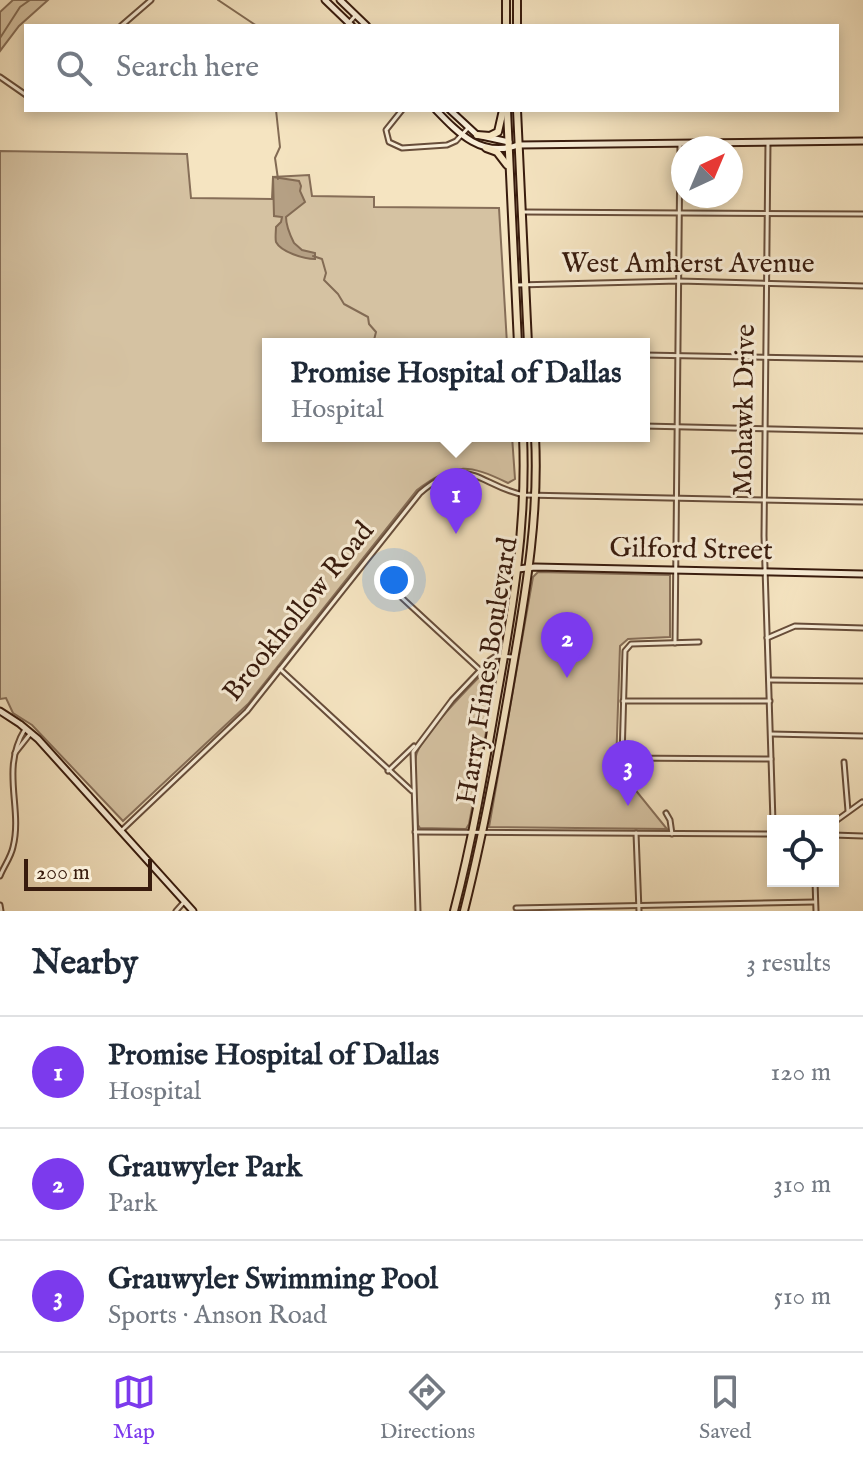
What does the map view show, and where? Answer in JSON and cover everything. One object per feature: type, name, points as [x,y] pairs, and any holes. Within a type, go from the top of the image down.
[{"type":"main road","points":[[506,0],[506,24]]},
{"type":"main road","points":[[517,0],[517,24]]},
{"type":"main road","points":[[506,13],[517,13]]},
{"type":"main road","points":[[477,135],[490,136],[498,132],[504,112]]},
{"type":"main road","points":[[505,112],[518,338]]},
{"type":"main road","points":[[517,112],[528,338]]},
{"type":"main road","points":[[486,148],[500,154],[508,166]]},
{"type":"main road","name":"Harry Hines Boulevard","points":[[454,911],[473,832],[518,569],[525,495],[523,442]]},
{"type":"main road","name":"Harry Hines Boulevard","points":[[465,907],[483,831],[530,567],[536,496],[535,442]]},
{"type":"main road","points":[[457,900],[465,907]]},
{"type":"street","points":[[123,24],[151,0]]},
{"type":"street","points":[[325,0],[348,24]]},
{"type":"street","points":[[340,0],[365,24]]},
{"type":"street","points":[[350,24],[356,15]]},
{"type":"street","points":[[0,77],[24,94]]},
{"type":"street","points":[[400,112],[386,130],[389,142],[397,148],[447,145],[468,128]]},
{"type":"street","points":[[438,112],[461,136],[486,148],[507,145],[671,143]]},
{"type":"street","points":[[452,112],[477,135],[507,145]]},
{"type":"street","points":[[743,142],[863,141]]},
{"type":"street","name":"Mohawk Drive","points":[[768,142],[764,500],[773,815]]},
{"type":"street","points":[[675,643],[679,208]]},
{"type":"street","points":[[520,212],[863,214]]},
{"type":"street","name":"West Amherst Avenue","points":[[514,285],[679,281],[863,286]]},
{"type":"street","points":[[650,355],[863,359]]},
{"type":"street","points":[[650,426],[863,431]]},
{"type":"street","name":"Brookhollow Road","points":[[121,831],[247,711],[420,493],[435,481],[456,473],[473,474],[514,493],[536,496],[863,502]]},
{"type":"street","name":"Gilford Street","points":[[518,569],[863,574]]},
{"type":"street","points":[[401,597],[480,670]]},
{"type":"street","points":[[767,638],[795,626],[863,628]]},
{"type":"street","points":[[699,642],[631,644],[627,647],[622,758],[771,759]]},
{"type":"street","points":[[388,771],[417,744],[452,700],[494,657],[515,657]]},
{"type":"street","points":[[280,669],[413,792]]},
{"type":"street","points":[[769,680],[863,681]]},
{"type":"street","points":[[623,701],[770,701]]},
{"type":"street","points":[[0,711],[28,730],[193,911]]},
{"type":"street","points":[[0,876],[14,845],[12,777],[15,753],[28,730]]},
{"type":"street","points":[[771,734],[863,736]]},
{"type":"street","points":[[417,744],[411,760],[418,911]]},
{"type":"street","points":[[844,762],[848,811]]},
{"type":"street","points":[[847,800],[863,802]]},
{"type":"street","points":[[839,818],[863,802]]},
{"type":"street","points":[[666,813],[672,834]]},
{"type":"street","points":[[415,832],[767,834]]},
{"type":"street","points":[[636,833],[639,911]]},
{"type":"street","points":[[839,835],[863,836]]},
{"type":"street","points":[[815,887],[816,911]]},
{"type":"street","points":[[176,911],[185,902]]},
{"type":"street","points":[[516,908],[815,902]]},
{"type":"street","points":[[0,905],[1,911]]},
{"type":"shaded area","points":[[13,0],[48,0],[19,26],[0,51],[0,12]]},
{"type":"shaded area","points":[[0,151],[187,154],[191,198],[272,199],[273,177],[309,175],[312,196],[374,197],[374,207],[499,208],[507,338],[262,338],[262,442],[512,442],[515,479],[508,483],[472,469],[451,470],[417,490],[248,704],[123,821],[32,725],[13,713],[6,698],[0,699]]},
{"type":"shaded area","points":[[273,177],[299,181],[305,202],[286,217],[287,223],[294,243],[302,250],[315,253],[315,259],[293,254],[276,242],[276,227],[282,217],[274,216]]},
{"type":"shaded area","points":[[538,572],[670,575],[670,637],[628,639],[620,646],[616,766],[667,829],[489,827],[533,577]]},
{"type":"shaded area","points":[[491,665],[498,668],[469,824],[466,829],[420,828],[414,773],[416,756],[427,736],[449,709]]},
{"type":"waterway","points":[[0,38],[20,7],[30,0]]},
{"type":"waterway","points":[[218,0],[254,24]]},
{"type":"waterway","points":[[276,112],[280,147],[275,158],[278,179]]},
{"type":"waterway","points":[[313,256],[322,259],[326,273],[324,280],[344,304],[368,317],[369,324],[376,332],[374,338]]},
{"type":"place","name":"Promise Hospital of Dallas","points":[[456,534]]},
{"type":"place","name":"Grauwyler Park","points":[[567,678]]},
{"type":"place","name":"Grauwyler Swimming Pool","points":[[628,806]]}]
